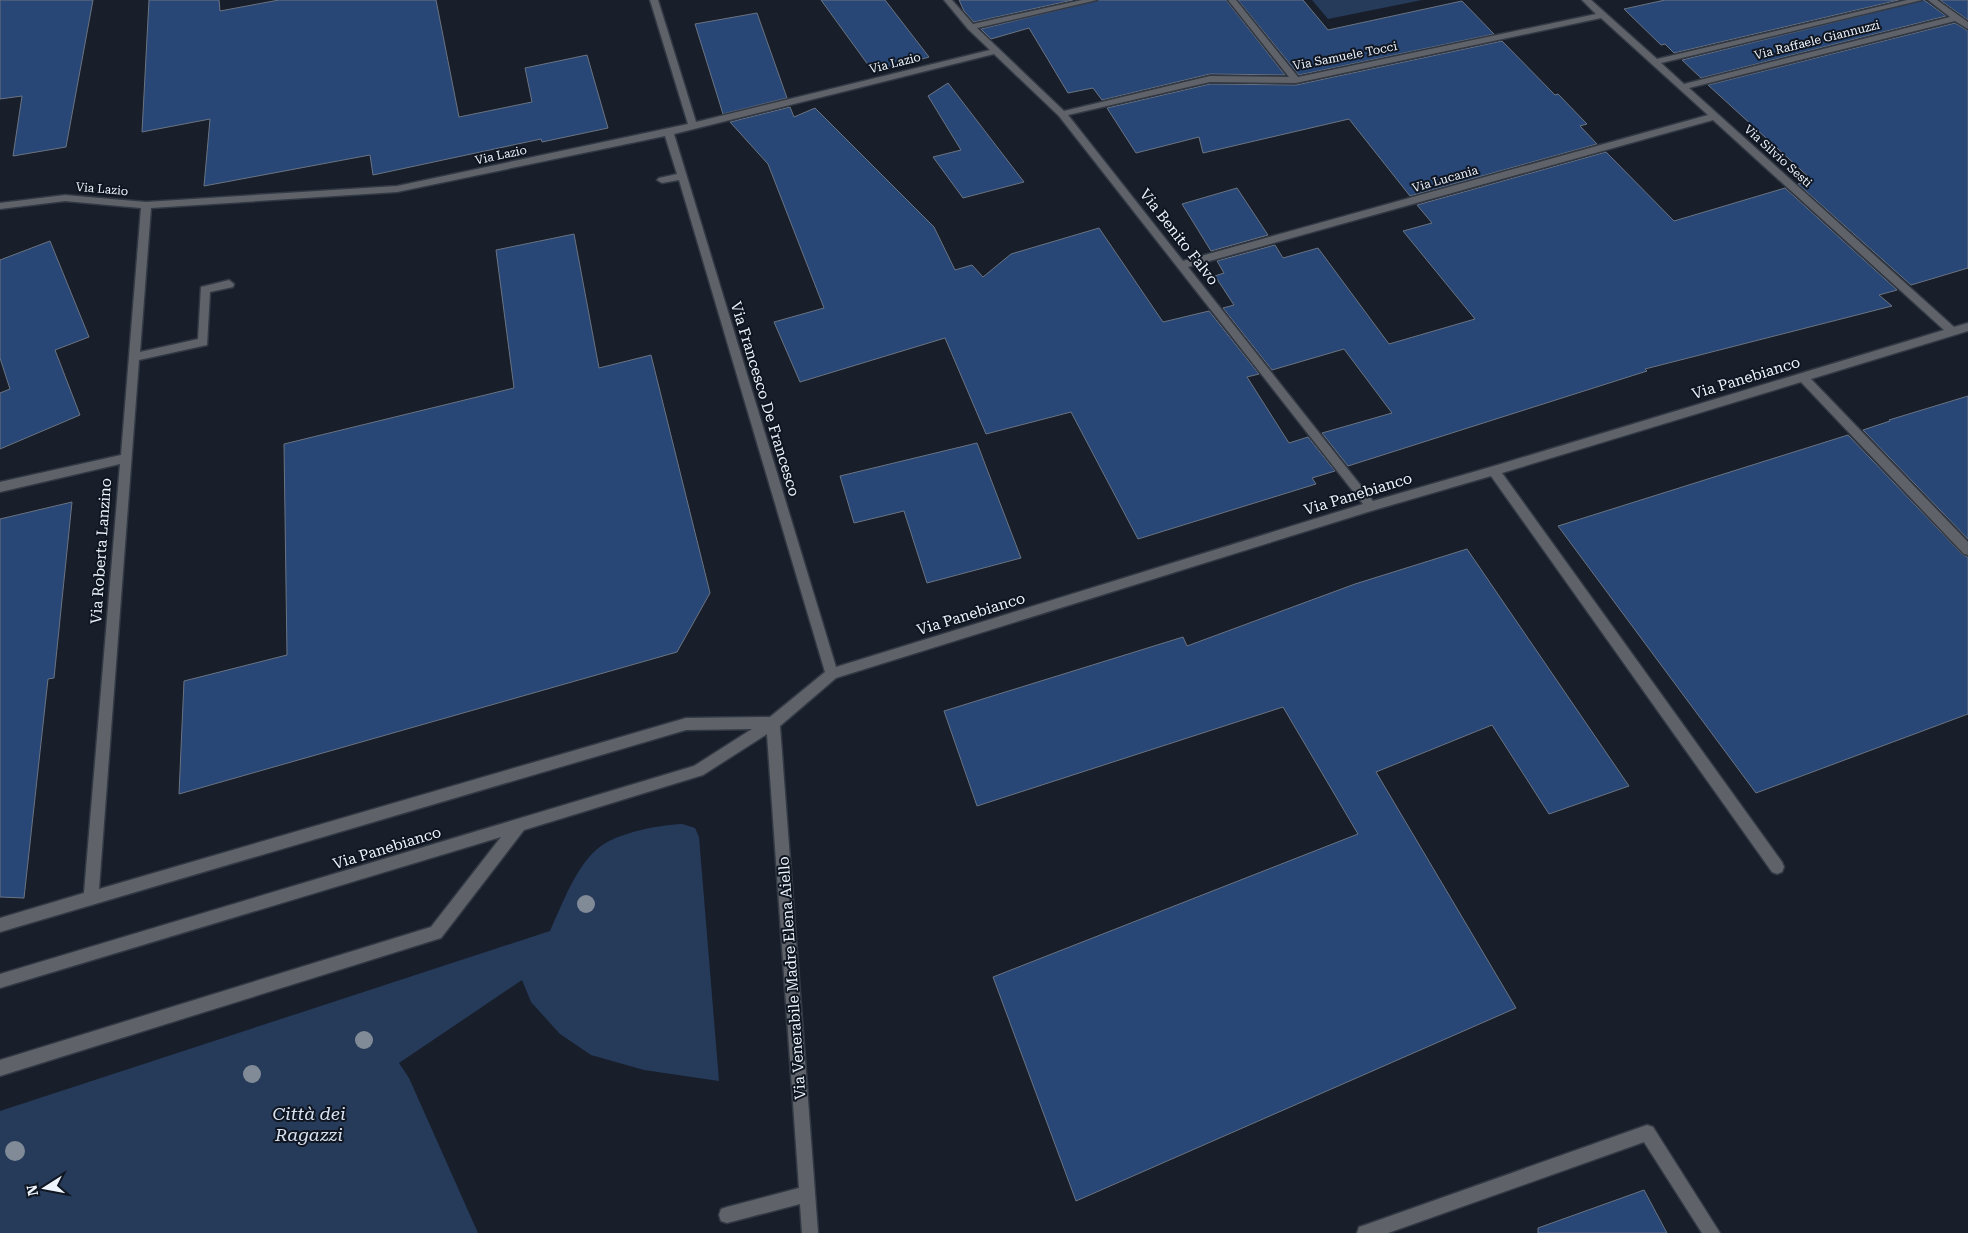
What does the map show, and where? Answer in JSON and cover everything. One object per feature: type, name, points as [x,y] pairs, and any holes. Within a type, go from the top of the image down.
[{"type":"street","points":[[654,0],[692,126]]},
{"type":"street","name":"Via Benito Falvo","points":[[948,0],[971,27],[1062,114],[1371,506]]},
{"type":"street","points":[[971,27],[1093,0]]},
{"type":"street","points":[[1232,0],[1296,80]]},
{"type":"street","name":"Via Silvio Sesti","points":[[1586,0],[1953,332]]},
{"type":"street","name":"Via Raffaele Giannuzzi","points":[[1656,62],[1918,0]]},
{"type":"street","points":[[1932,0],[1968,26]]},
{"type":"street","name":"Via Samuele Tocci","points":[[1062,114],[1210,79],[1296,80],[1602,15]]},
{"type":"street","name":"Via Raffaele Giannuzzi","points":[[1683,87],[1957,18]]},
{"type":"street","name":"Via Lazio","points":[[0,206],[65,198],[146,205],[397,189],[668,132],[996,51]]},
{"type":"street","name":"Via Lucania","points":[[1181,265],[1716,116]]},
{"type":"street","name":"Via Francesco De Francesco","points":[[668,132],[832,674]]},
{"type":"street","points":[[662,180],[682,176]]},
{"type":"street","name":"Via Roberta Lanzino","points":[[91,899],[146,205]]},
{"type":"street","points":[[134,358],[204,342],[206,290],[229,284]]},
{"type":"street","name":"Via Panebianco","points":[[0,981],[698,771],[773,723],[832,674],[1371,506],[1494,471],[1968,327]]},
{"type":"street","points":[[1803,377],[1968,550]]},
{"type":"street","points":[[0,487],[125,458]]},
{"type":"street","points":[[1494,471],[1777,867]]},
{"type":"street","points":[[0,925],[686,724],[773,723]]},
{"type":"street","name":"Via Venerabile Madre Elena Aiello","points":[[773,723],[810,1233]]},
{"type":"street","points":[[0,1068],[436,933],[518,826]]},
{"type":"street","points":[[1365,1233],[1647,1133],[1712,1233]]},
{"type":"street","points":[[727,1215],[807,1194]]},
{"type":"green space","points":[[1312,0],[1422,0],[1328,19]]},
{"type":"green space","name":"Città dei Ragazzi","points":[[682,824],[695,828],[699,837],[719,1081],[644,1070],[591,1055],[560,1034],[531,1002],[522,980],[399,1063],[409,1078],[478,1233],[0,1233],[0,1111],[550,931],[577,874],[592,853],[609,841],[640,830]]},
{"type":"building","points":[[0,0],[93,0],[66,147],[13,156],[22,96],[0,99]]},
{"type":"building","points":[[149,0],[219,0],[220,11],[279,0],[436,0],[459,117],[532,102],[525,68],[587,55],[608,128],[542,142],[541,139],[373,175],[370,155],[204,186],[210,119],[142,132]]},
{"type":"building","points":[[821,0],[885,0],[929,57],[874,73]]},
{"type":"building","points":[[959,0],[1073,0],[974,22],[964,11]]},
{"type":"building","points":[[1099,0],[1226,0],[1285,75],[1210,74],[1102,100],[1093,88],[1068,93],[1029,28],[991,39],[981,29]]},
{"type":"building","points":[[1238,0],[1303,0],[1328,30],[1462,1],[1494,34],[1299,75]]},
{"type":"building","points":[[1665,0],[1899,0],[1674,53],[1665,44],[1661,45],[1624,9]]},
{"type":"building","points":[[1924,0],[1946,16],[1701,78],[1682,60]]},
{"type":"building","points":[[1940,0],[1968,0],[1968,20]]},
{"type":"building","points":[[757,13],[787,98],[723,114],[695,24]]},
{"type":"building","points":[[1955,23],[1968,31],[1968,268],[1911,285],[1798,184],[1812,180],[1708,85]]},
{"type":"building","points":[[1502,41],[1555,95],[1558,94],[1587,124],[1580,126],[1597,144],[1410,196],[1349,119],[1203,153],[1199,137],[1136,153],[1107,108],[1210,84],[1296,85]]},
{"type":"building","points":[[948,83],[1024,182],[963,198],[933,157],[961,150],[928,96]]},
{"type":"building","points":[[790,107],[794,117],[815,108],[934,227],[955,270],[972,265],[983,277],[1011,254],[1099,228],[1163,322],[1209,311],[1259,374],[1247,377],[1289,443],[1308,437],[1335,471],[1312,478],[1316,484],[1138,539],[1071,412],[986,434],[945,338],[800,382],[774,322],[824,308],[768,164],[730,122]]},
{"type":"building","points":[[1606,152],[1674,221],[1785,188],[1897,290],[1879,295],[1892,306],[1645,369],[1647,371],[1348,466],[1322,433],[1392,413],[1344,349],[1272,370],[1223,308],[1234,305],[1215,276],[1224,273],[1217,261],[1275,245],[1283,258],[1318,248],[1389,344],[1475,319],[1403,231],[1432,223],[1417,205]]},
{"type":"building","points":[[1237,188],[1268,235],[1211,251],[1182,204]]},
{"type":"building","points":[[574,234],[599,368],[651,355],[710,593],[677,652],[179,794],[184,681],[287,655],[284,444],[514,388],[496,250]]},
{"type":"building","points":[[50,241],[89,337],[55,350],[80,415],[0,449],[0,393],[10,389],[0,358],[0,260]]},
{"type":"building","points":[[1968,396],[1968,539],[1863,430],[1889,420]]},
{"type":"building","points":[[1848,435],[1963,555],[1968,557],[1968,714],[1756,793],[1558,526]]},
{"type":"building","points":[[977,443],[1021,558],[927,583],[904,511],[854,523],[840,476]]},
{"type":"building","points":[[72,502],[54,678],[48,679],[24,898],[0,897],[0,519]]},
{"type":"building","points":[[1467,549],[1629,786],[1549,814],[1492,725],[1376,772],[1516,1008],[1076,1201],[993,977],[1358,834],[1283,707],[977,806],[944,711],[1183,637],[1187,646],[1355,584]]},
{"type":"building","points":[[1644,1190],[1667,1233],[1538,1233],[1538,1228]]}]
